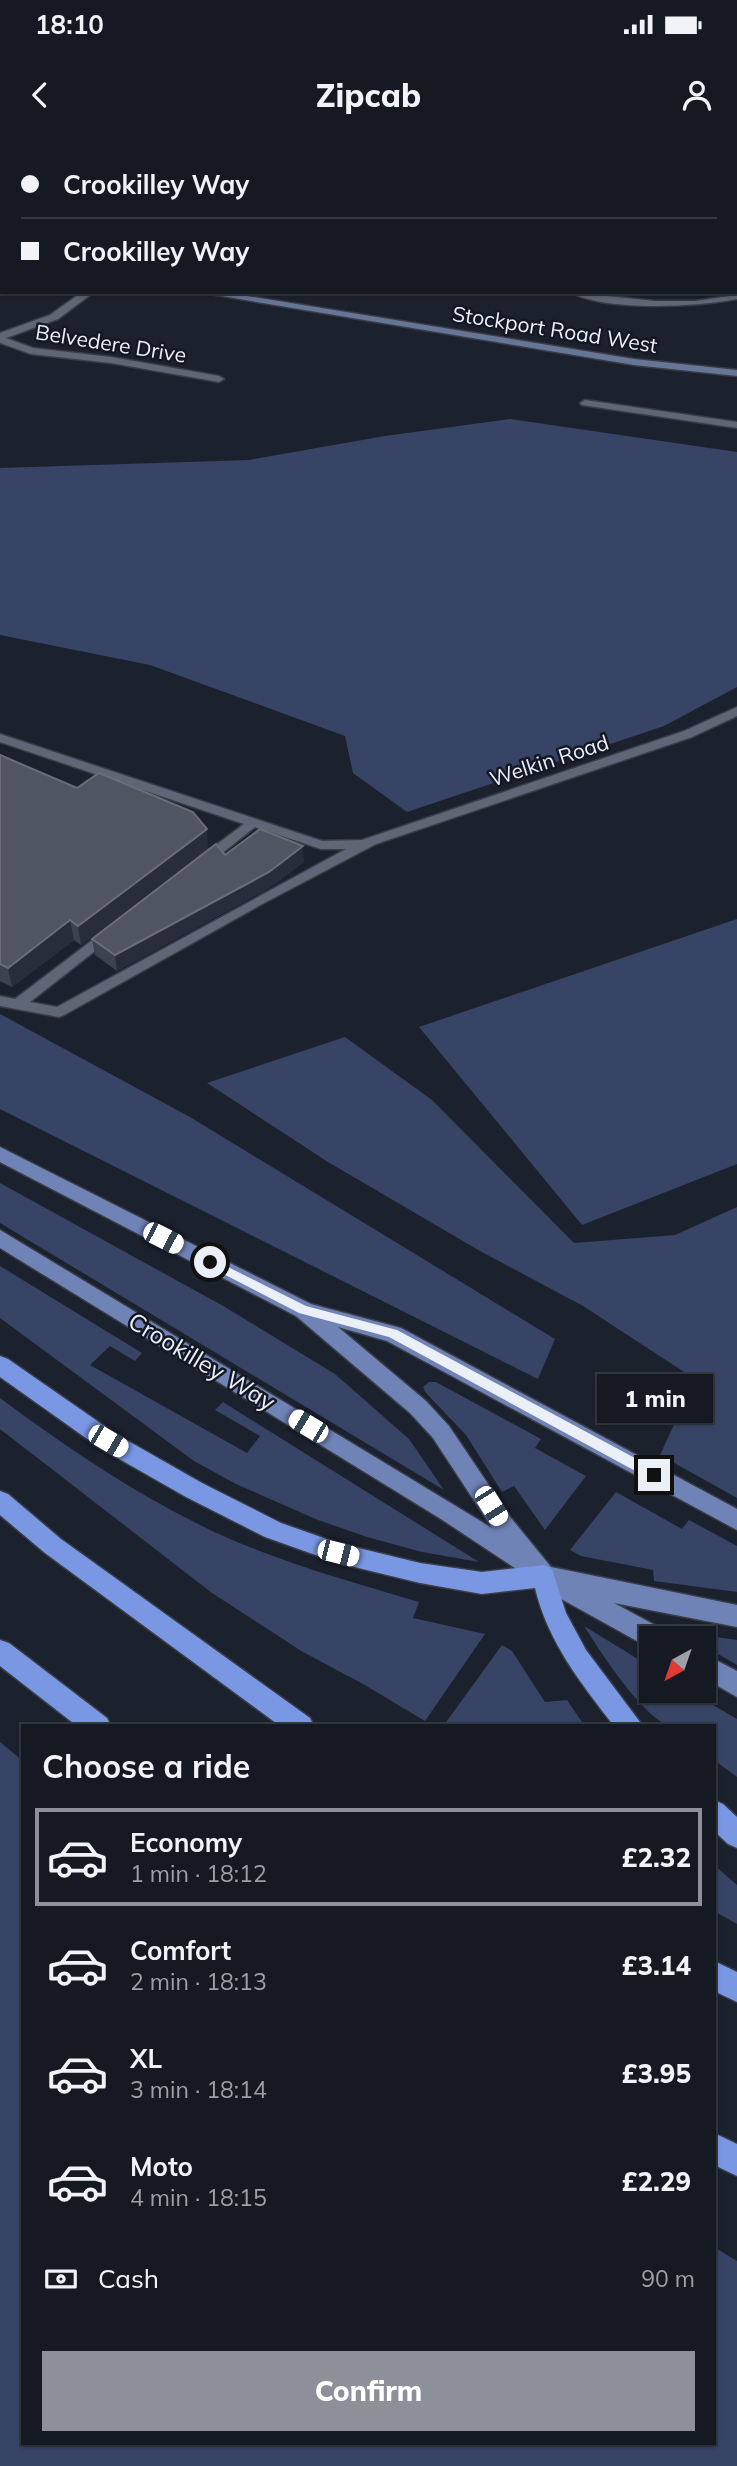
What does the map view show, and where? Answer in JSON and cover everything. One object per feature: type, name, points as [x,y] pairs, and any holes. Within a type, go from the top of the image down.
[{"type":"highway","points":[[0,1365],[108,1441],[194,1490],[273,1530],[338,1553],[420,1573],[482,1583],[544,1576],[555,1615],[577,1658],[628,1724]]},
{"type":"highway","points":[[0,1501],[54,1546],[298,1724]]},
{"type":"highway","points":[[0,1651],[95,1724]]},
{"type":"highway","points":[[716,1815],[737,1835]]},
{"type":"highway","points":[[716,1976],[737,1988]]},
{"type":"highway","points":[[716,2149],[737,2161]]},
{"type":"main road","name":"Stockport Road West","points":[[215,294],[634,362],[737,373]]},
{"type":"main road","name":"Crookilley Way","points":[[0,1154],[303,1310],[393,1334],[737,1520]]},
{"type":"main road","name":"Crookilley Way","points":[[0,1238],[449,1512],[544,1576],[639,1629]]},
{"type":"main road","name":"Crookilley Way","points":[[303,1310],[418,1407],[440,1432],[503,1525],[544,1576],[737,1616]]},
{"type":"main road","points":[[716,1672],[737,1685]]},
{"type":"street","points":[[0,338],[54,317],[86,294]]},
{"type":"street","name":"Belvedere Drive","points":[[0,338],[31,351],[111,360],[219,379]]},
{"type":"lane","points":[[585,294],[658,306],[699,304],[737,297]]},
{"type":"lane","points":[[585,403],[737,425]]},
{"type":"lane","name":"Welkin Road","points":[[18,1004],[59,1012],[371,841],[676,738],[737,711]]},
{"type":"lane","points":[[0,738],[254,822]]},
{"type":"lane","points":[[190,872],[254,822]]},
{"type":"lane","name":"Welkin Road","points":[[254,822],[321,845],[339,846],[371,841]]},
{"type":"lane","points":[[0,1001],[18,1004],[125,922]]},
{"type":"shaded area","points":[[510,419],[737,452],[737,687],[664,726],[407,812],[353,773],[345,736],[150,665],[0,635],[0,468],[249,460],[385,436]]},
{"type":"shaded area","points":[[737,919],[737,1164],[582,1225],[419,1027]]},
{"type":"shaded area","points":[[0,1014],[190,1117],[555,1339],[538,1379],[0,1109]]},
{"type":"shaded area","points":[[345,1037],[432,1100],[574,1243],[675,1235],[737,1207],[737,1498],[660,1455],[695,1379],[583,1306],[480,1251],[328,1162],[207,1083]]},
{"type":"shaded area","points":[[0,1183],[225,1307],[335,1374],[409,1439],[444,1490],[0,1223]]},
{"type":"shaded area","points":[[0,1266],[142,1353],[135,1361],[110,1346],[90,1365],[247,1453],[260,1436],[215,1410],[223,1402],[479,1562],[422,1552],[318,1520],[236,1484],[194,1461],[0,1318]]},
{"type":"shaded area","points":[[429,1382],[436,1382],[541,1439],[535,1448],[586,1476],[545,1530],[514,1486],[502,1492],[466,1435],[426,1393],[423,1387]]},
{"type":"shaded area","points":[[0,1398],[96,1466],[198,1524],[279,1558],[419,1602],[413,1618],[485,1634],[425,1721],[303,1652],[212,1593],[0,1429]]},
{"type":"shaded area","points":[[616,1492],[682,1529],[689,1520],[737,1546],[737,1592],[654,1581],[653,1570],[581,1556],[570,1550]]},
{"type":"shaded area","points":[[584,1626],[639,1660],[639,1701],[622,1682]]},
{"type":"shaded area","points":[[716,1637],[737,1640],[737,1665],[716,1653]]},
{"type":"shaded area","points":[[502,1645],[512,1651],[545,1702],[567,1700],[583,1724],[445,1724]]},
{"type":"shaded area","points":[[641,1703],[710,1703],[737,1719],[737,1777],[716,1761],[716,1724],[666,1724]]},
{"type":"shaded area","points":[[0,1742],[21,1759],[21,2445],[716,2445],[716,2248],[737,2261],[737,2466],[0,2466]]},
{"type":"shaded area","points":[[716,1867],[737,1885],[737,1924],[716,1912]]},
{"type":"building","points":[[0,755],[77,788],[99,773],[193,812],[207,829],[78,926],[70,920],[8,968],[0,964]]},
{"type":"building","points":[[260,829],[303,846],[269,872],[115,955],[92,939],[216,844],[225,855]]},
{"type":"route","points":[[210,1262],[303,1310],[393,1334],[654,1475]]}]
